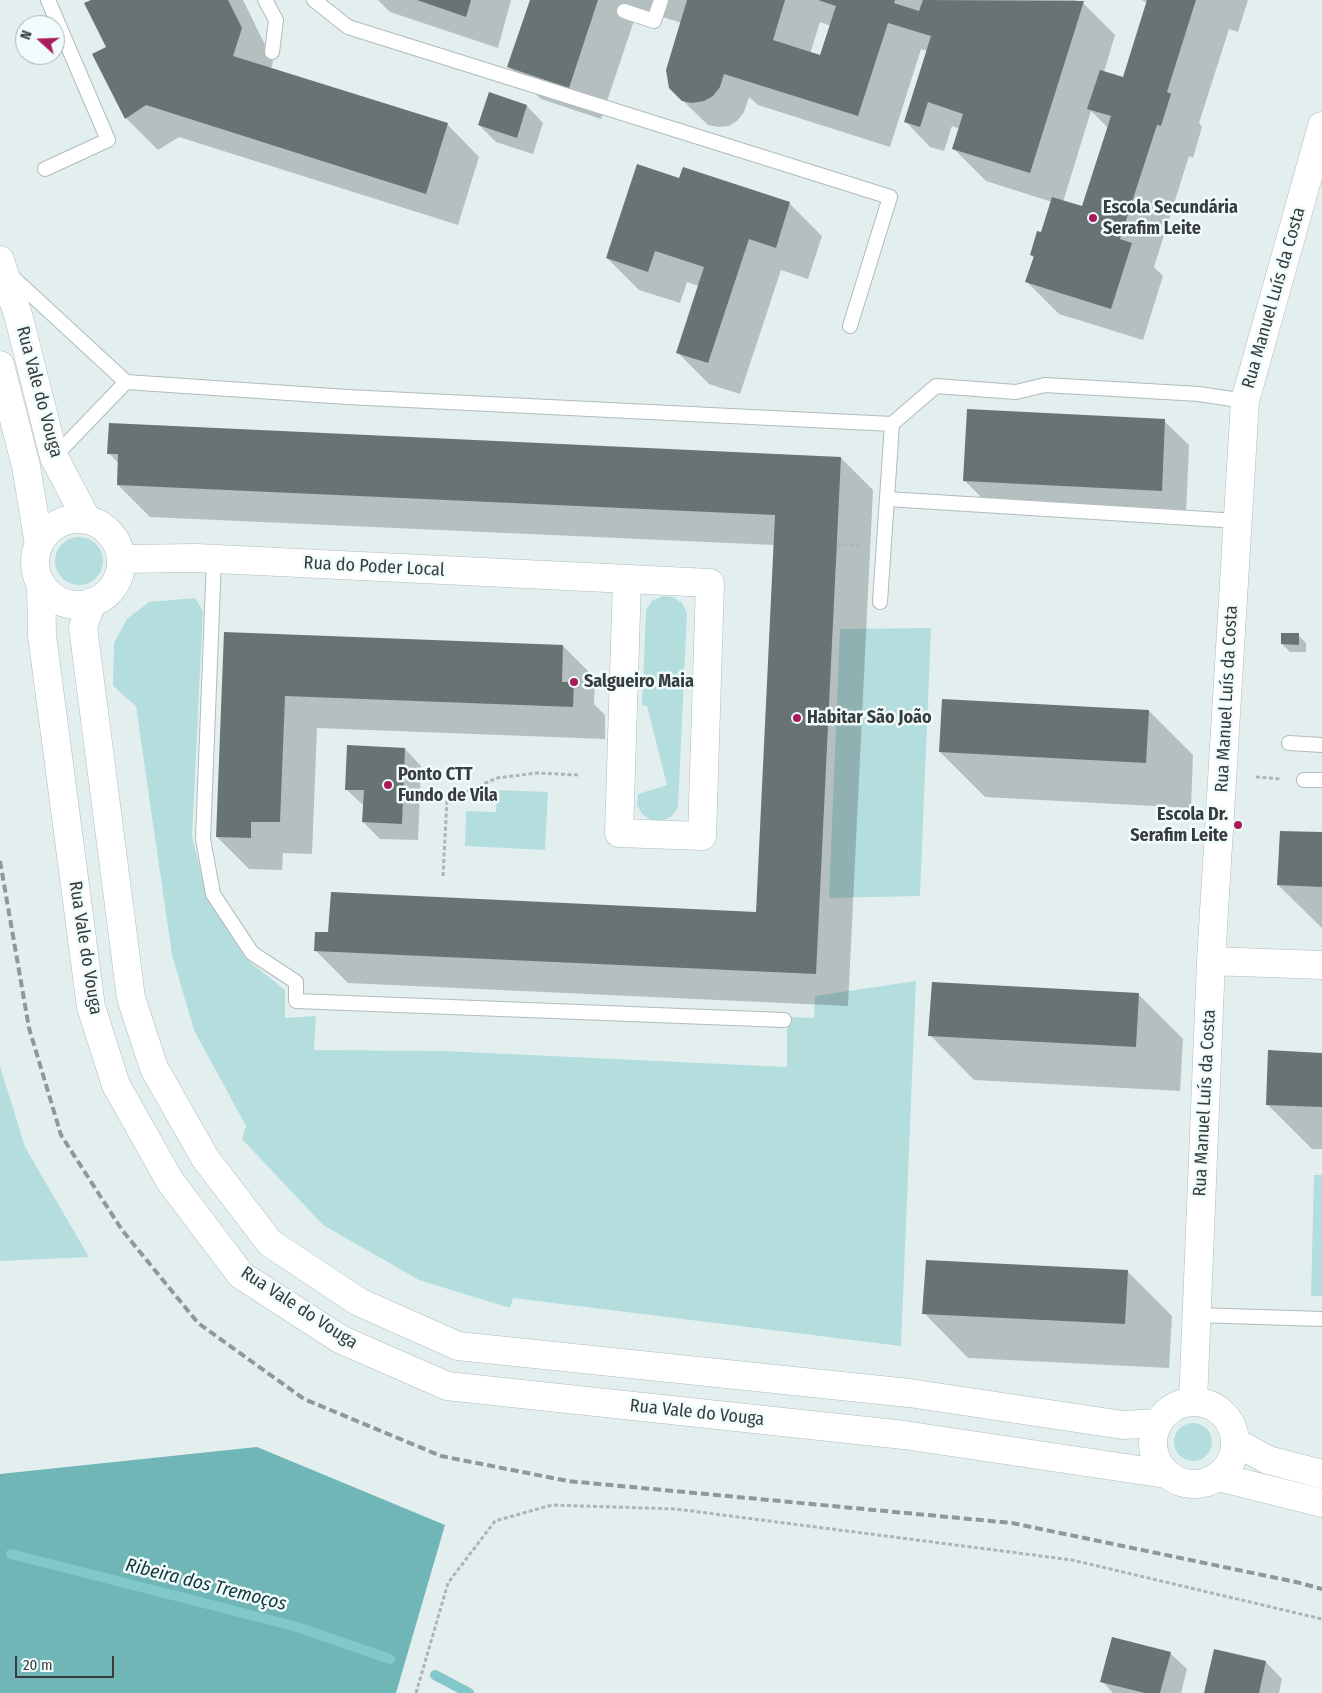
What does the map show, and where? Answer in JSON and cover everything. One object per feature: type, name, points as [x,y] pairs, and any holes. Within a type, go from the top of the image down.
[{"type":"street","name":"Rua Manuel Luís da Costa","points":[[1193,1402],[1212,961],[1245,401],[1322,126]]},
{"type":"street","name":"Rua Vale do Vouga","points":[[2,264],[19,318],[54,457],[87,520]]},
{"type":"street","name":"Rua Vale do Vouga","points":[[0,365],[26,466],[39,545],[36,558],[41,583],[42,635],[91,1007],[116,1085],[126,1103],[170,1181],[242,1275],[340,1338],[447,1386],[904,1435],[1166,1474],[1178,1482],[1192,1485],[1206,1483],[1218,1477]]},
{"type":"street","points":[[39,545],[46,534],[56,526],[76,519],[87,520],[98,523],[111,534],[119,548],[121,559],[117,581],[106,594],[92,602],[71,604],[60,600],[49,593],[41,583]]},
{"type":"street","name":"Rua do Poder Local","points":[[121,559],[214,559],[627,581],[710,583],[702,836],[619,833],[627,581]]},
{"type":"street","points":[[92,602],[83,627],[131,998],[154,1068],[205,1158],[270,1244],[360,1302],[458,1346],[909,1393],[1123,1426],[1158,1423]]},
{"type":"street","points":[[1212,961],[1322,965]]},
{"type":"street","points":[[1166,1474],[1158,1464],[1153,1450],[1153,1436],[1158,1423],[1167,1412],[1179,1405],[1193,1402],[1206,1403],[1217,1409],[1227,1418],[1233,1429],[1234,1455],[1228,1467],[1218,1477]]},
{"type":"street","points":[[1235,1442],[1268,1460],[1322,1474]]},
{"type":"street","points":[[1218,1477],[1322,1503]]},
{"type":"lane","points":[[45,169],[108,140],[48,0]]},
{"type":"lane","points":[[265,0],[276,20],[272,52]]},
{"type":"lane","points":[[314,0],[348,27],[890,197],[850,326]]},
{"type":"lane","points":[[624,11],[654,22],[661,0]]},
{"type":"lane","points":[[2,264],[126,382],[347,397],[892,424],[936,386],[1016,392],[1044,385],[1199,394],[1245,401]]},
{"type":"lane","points":[[54,457],[126,382]]},
{"type":"lane","points":[[880,602],[892,424]]},
{"type":"lane","points":[[887,500],[1238,521]]},
{"type":"lane","points":[[214,559],[203,839],[213,894],[252,953],[296,982],[296,1001],[784,1020]]},
{"type":"lane","points":[[1289,743],[1322,745]]},
{"type":"lane","points":[[1304,780],[1322,780]]},
{"type":"lane","points":[[1196,1315],[1322,1319]]},
{"type":"path","points":[[443,876],[447,800],[497,778],[537,773],[578,775]]},
{"type":"path","points":[[416,1693],[448,1583],[495,1521],[552,1505],[676,1510],[1072,1560],[1322,1619]]},
{"type":"shaded area","points":[[74,537],[84,537],[96,544],[103,556],[103,566],[96,578],[84,585],[74,585],[66,581],[59,574],[55,566],[55,556],[59,548],[66,541]]},
{"type":"shaded area","points":[[662,596],[673,597],[682,603],[687,613],[678,807],[672,816],[662,821],[651,820],[642,814],[637,805],[638,794],[667,785],[647,706],[642,705],[646,610],[652,601]]},
{"type":"shaded area","points":[[195,598],[203,611],[192,836],[207,897],[246,959],[285,990],[285,1018],[316,1016],[314,1050],[444,1051],[787,1067],[787,1017],[814,1018],[815,996],[916,981],[901,1346],[513,1298],[510,1308],[419,1280],[323,1225],[242,1139],[246,1126],[194,1030],[172,955],[136,706],[113,686],[114,643],[127,619],[149,602]]},
{"type":"shaded area","points":[[931,628],[920,896],[829,898],[840,629]]},
{"type":"shaded area","points":[[497,790],[548,792],[545,850],[465,846],[466,811],[496,812]]},
{"type":"shaded area","points":[[0,1066],[25,1147],[89,1257],[0,1261]]},
{"type":"shaded area","points":[[1314,1175],[1322,1175],[1322,1296],[1311,1296]]},
{"type":"shaded area","points":[[1193,1423],[1206,1429],[1212,1442],[1206,1455],[1193,1461],[1180,1455],[1174,1442],[1180,1429]]},
{"type":"shaded area","points":[[257,1447],[445,1525],[396,1693],[0,1693],[0,1474]]},
{"type":"building","points":[[91,0],[228,0],[242,28],[233,56],[448,123],[426,194],[146,105],[125,119],[92,54],[106,47],[84,3]]},
{"type":"building","points":[[417,0],[471,0],[466,17]]},
{"type":"building","points":[[530,0],[598,0],[569,88],[507,67]]},
{"type":"building","points":[[687,0],[785,0],[773,40],[820,55],[836,6],[818,0],[895,0],[894,3],[919,11],[923,0],[1084,1],[1030,173],[952,149],[963,114],[928,102],[920,127],[904,122],[931,36],[888,23],[858,116],[724,74],[720,87],[713,96],[704,101],[692,103],[682,101],[669,88],[666,70]]},
{"type":"building","points":[[1147,0],[1196,0],[1167,92],[1171,94],[1161,126],[1157,125],[1120,239],[1132,243],[1111,309],[1025,282],[1034,256],[1030,255],[1037,231],[1041,232],[1052,197],[1082,206],[1111,116],[1087,109],[1100,70],[1123,77]]},
{"type":"building","points":[[489,92],[527,105],[517,138],[478,125]]},
{"type":"building","points":[[637,164],[679,178],[683,167],[790,202],[776,248],[749,239],[708,363],[676,353],[704,267],[655,251],[648,272],[606,258]]},
{"type":"building","points":[[967,409],[1165,419],[1162,491],[963,481]]},
{"type":"building","name":"Habitar São João","points":[[109,423],[841,457],[816,974],[314,951],[315,932],[328,932],[331,892],[756,912],[775,515],[117,485],[118,454],[107,454]]},
{"type":"building","points":[[224,632],[563,645],[562,682],[574,682],[573,707],[285,696],[280,822],[251,822],[251,838],[216,837]]},
{"type":"building","points":[[1281,633],[1299,633],[1299,645],[1281,644]]},
{"type":"building","points":[[942,699],[1149,710],[1146,763],[939,752]]},
{"type":"building","points":[[347,745],[405,748],[402,824],[362,822],[364,790],[345,790]]},
{"type":"building","points":[[1280,831],[1322,832],[1322,887],[1277,885]]},
{"type":"building","points":[[932,982],[1139,993],[1136,1047],[928,1036]]},
{"type":"building","points":[[1268,1050],[1322,1053],[1322,1107],[1266,1105]]},
{"type":"building","points":[[926,1260],[1128,1270],[1125,1324],[922,1314]]},
{"type":"building","points":[[1112,1637],[1171,1652],[1160,1693],[1145,1693],[1100,1682]]},
{"type":"building","points":[[1214,1649],[1266,1661],[1259,1693],[1204,1693]]},
{"type":"waterway","name":"Ribeira dos Tremoços","points":[[11,1554],[294,1626],[390,1659]]},
{"type":"waterway","points":[[435,1675],[469,1693]]},
{"type":"railway","points":[[0,861],[29,1028],[61,1135],[122,1230],[198,1323],[304,1399],[441,1456],[568,1481],[1012,1523],[1322,1589]]},
{"type":"place","name":"Escola Secundária Serafim Leite","points":[[1093,218]]},
{"type":"place","name":"Salgueiro Maia","points":[[574,682]]},
{"type":"place","name":"Habitar São João","points":[[797,718]]},
{"type":"place","name":"Ponto CTT Fundo de Vila","points":[[388,785]]},
{"type":"place","name":"Escola Dr. Serafim Leite","points":[[1238,825]]}]
